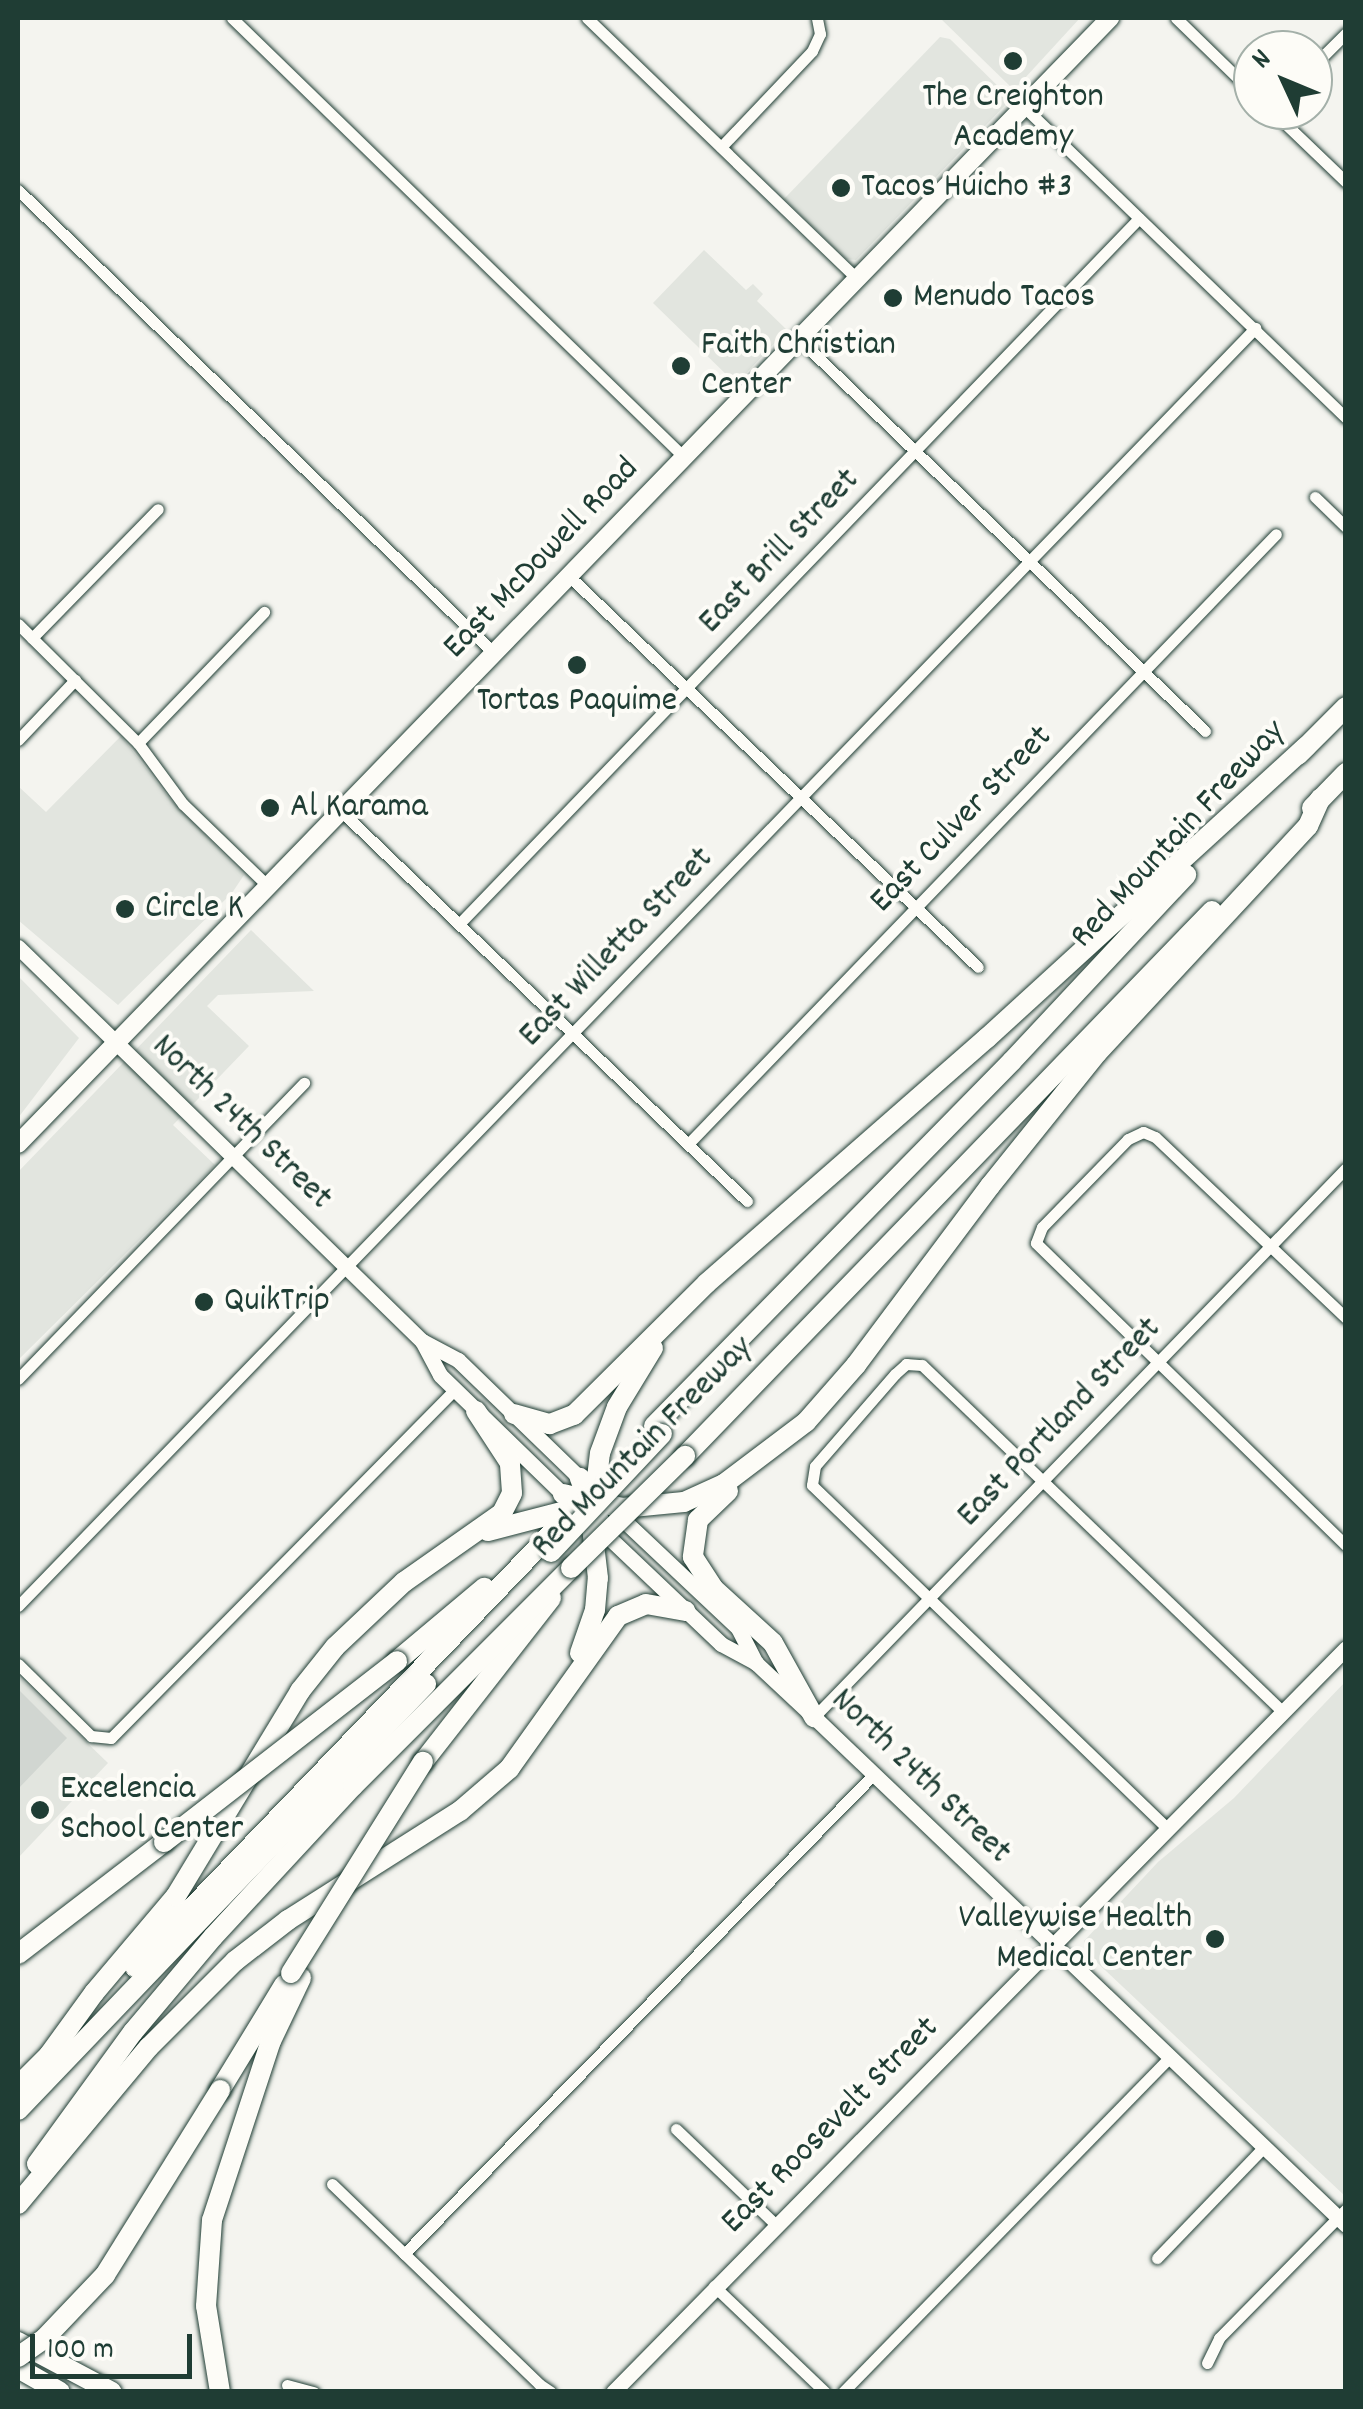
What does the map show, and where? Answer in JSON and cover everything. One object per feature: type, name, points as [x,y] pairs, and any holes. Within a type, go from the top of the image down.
[{"type":"highway","name":"Red Mountain Freeway","points":[[18,2086],[543,1546],[590,1506],[766,1314],[1012,1061],[1346,707]]},
{"type":"highway","points":[[514,1414],[550,1424],[574,1414],[674,1317],[1306,746]]},
{"type":"highway","name":"Red Mountain Freeway","points":[[18,2195],[47,2147],[133,2032],[352,1786],[685,1456],[1346,773]]},
{"type":"highway","points":[[814,1717],[772,1643],[714,1588],[693,1557],[694,1532],[704,1512],[827,1402],[1097,1053],[1295,840],[1320,799]]},
{"type":"highway","points":[[558,1700],[595,1610],[598,1559],[590,1506],[607,1428],[674,1317]]},
{"type":"highway","points":[[49,2055],[94,1993],[176,1896],[316,1670],[379,1602],[422,1568],[477,1535],[502,1512],[514,1485],[507,1454],[476,1411]]},
{"type":"highway","points":[[18,2110],[543,1546],[658,1430]]},
{"type":"highway","points":[[477,1535],[590,1506],[636,1509],[684,1502],[724,1484],[784,1442]]},
{"type":"highway","points":[[18,1954],[543,1546]]},
{"type":"highway","points":[[85,2392],[18,2356],[45,2338],[105,2276],[296,1975],[423,1762],[532,1626],[571,1568]]},
{"type":"highway","points":[[18,2204],[109,2092],[206,1987],[288,1920],[487,1790],[528,1746],[618,1616],[646,1604],[685,1612]]},
{"type":"highway","points":[[18,2122],[205,1928],[352,1786]]},
{"type":"highway","points":[[18,1939],[164,1842]]},
{"type":"highway","points":[[220,2392],[206,2306],[212,2220],[255,2085],[296,1975]]},
{"type":"highway","points":[[18,2342],[112,2392]]},
{"type":"highway","points":[[18,2368],[60,2392]]},
{"type":"main road","name":"East McDowell Road","points":[[18,1144],[1110,18]]},
{"type":"main road","name":"North 24th Street","points":[[18,947],[422,1341],[458,1360],[514,1414],[685,1612],[721,1644],[756,1664],[814,1717],[1264,2148],[1343,2217]]},
{"type":"main road","name":"North 24th Street","points":[[422,1341],[440,1375],[476,1411],[738,1628],[756,1664]]},
{"type":"main road","name":"East Roosevelt Street","points":[[613,2392],[774,2224],[1346,1648]]},
{"type":"street","points":[[232,18],[686,458]]},
{"type":"street","points":[[587,18],[858,280]]},
{"type":"street","points":[[1176,18],[1233,74]]},
{"type":"street","points":[[721,147],[812,51],[818,20]]},
{"type":"street","points":[[1023,106],[1346,418]]},
{"type":"street","points":[[1292,130],[1346,182]]},
{"type":"street","points":[[18,190],[495,654]]},
{"type":"street","name":"East Brill Street","points":[[458,924],[1140,218]]},
{"type":"street","name":"East Willetta Street","points":[[18,1606],[1255,328]]},
{"type":"street","points":[[800,340],[1205,731]]},
{"type":"street","points":[[1315,497],[1346,526]]},
{"type":"street","points":[[32,638],[158,509]]},
{"type":"street","name":"East Culver Street","points":[[688,1144],[1276,534]]},
{"type":"street","points":[[570,577],[978,967]]},
{"type":"street","points":[[138,743],[264,612]]},
{"type":"street","points":[[18,624],[138,743],[183,804],[268,886]]},
{"type":"street","points":[[18,740],[75,680]]},
{"type":"street","points":[[18,719],[28,729]]},
{"type":"street","points":[[342,811],[747,1201]]},
{"type":"street","points":[[18,1379],[304,1083]]},
{"type":"street","points":[[1346,1318],[1155,1137],[1143,1132],[1128,1139],[1042,1227],[1036,1243],[1346,1546]]},
{"type":"street","name":"East Portland Street","points":[[814,1717],[1346,1168]]},
{"type":"street","points":[[1168,1828],[812,1484],[814,1466],[895,1374],[914,1363],[922,1365],[1283,1712]]},
{"type":"street","points":[[18,1664],[90,1736],[104,1740],[118,1732],[454,1390]]},
{"type":"street","points":[[404,2254],[874,1774]]},
{"type":"street","points":[[844,2392],[1170,2057]]},
{"type":"street","points":[[676,2129],[774,2224]]},
{"type":"street","points":[[1157,2258],[1264,2148]]},
{"type":"street","points":[[332,2184],[539,2384],[552,2392]]},
{"type":"street","points":[[1206,2363],[1219,2338],[1343,2217]]},
{"type":"street","points":[[714,2286],[825,2392]]},
{"type":"street","points":[[288,2385],[314,2392]]},
{"type":"shaded area","name":"The Creighton Academy","points":[[940,18],[1080,18],[1014,90]]},
{"type":"shaded area","points":[[940,37],[950,39],[1011,99],[856,260],[846,259],[784,199]]},
{"type":"shaded area","points":[[704,250],[746,290],[753,284],[763,294],[757,301],[787,330],[736,384],[653,303]]},
{"type":"shaded area","points":[[121,736],[169,798],[244,875],[232,893],[118,1005],[18,920],[18,786],[46,812]]},
{"type":"shaded area","points":[[251,930],[314,991],[218,995],[207,1006],[249,1046],[173,1125],[215,1165],[18,1360],[18,1172]]},
{"type":"shaded area","points":[[18,976],[79,1038],[18,1118]]},
{"type":"shaded area","name":"Excelencia School Center","points":[[18,1676],[108,1763],[18,1858]]},
{"type":"shaded area","name":"Valleywise Health Medical Center","points":[[1345,1682],[1345,2196],[1088,1954],[1084,1941],[1158,1862],[1234,1798]]},
{"type":"shaded area","points":[[18,1689],[67,1738],[18,1789]]},
{"type":"place","name":"The Creighton Academy","points":[[1013,61]]},
{"type":"place","name":"Tacos Huicho #3","points":[[841,188]]},
{"type":"place","name":"Menudo Tacos","points":[[893,298]]},
{"type":"place","name":"Faith Christian Center","points":[[681,366]]},
{"type":"place","name":"Tortas Paquime","points":[[577,665]]},
{"type":"place","name":"Al Karama","points":[[270,808]]},
{"type":"place","name":"Circle K","points":[[125,909]]},
{"type":"place","name":"QuikTrip","points":[[204,1302]]},
{"type":"place","name":"Excelencia School Center","points":[[40,1810]]},
{"type":"place","name":"Valleywise Health Medical Center","points":[[1215,1939]]}]
